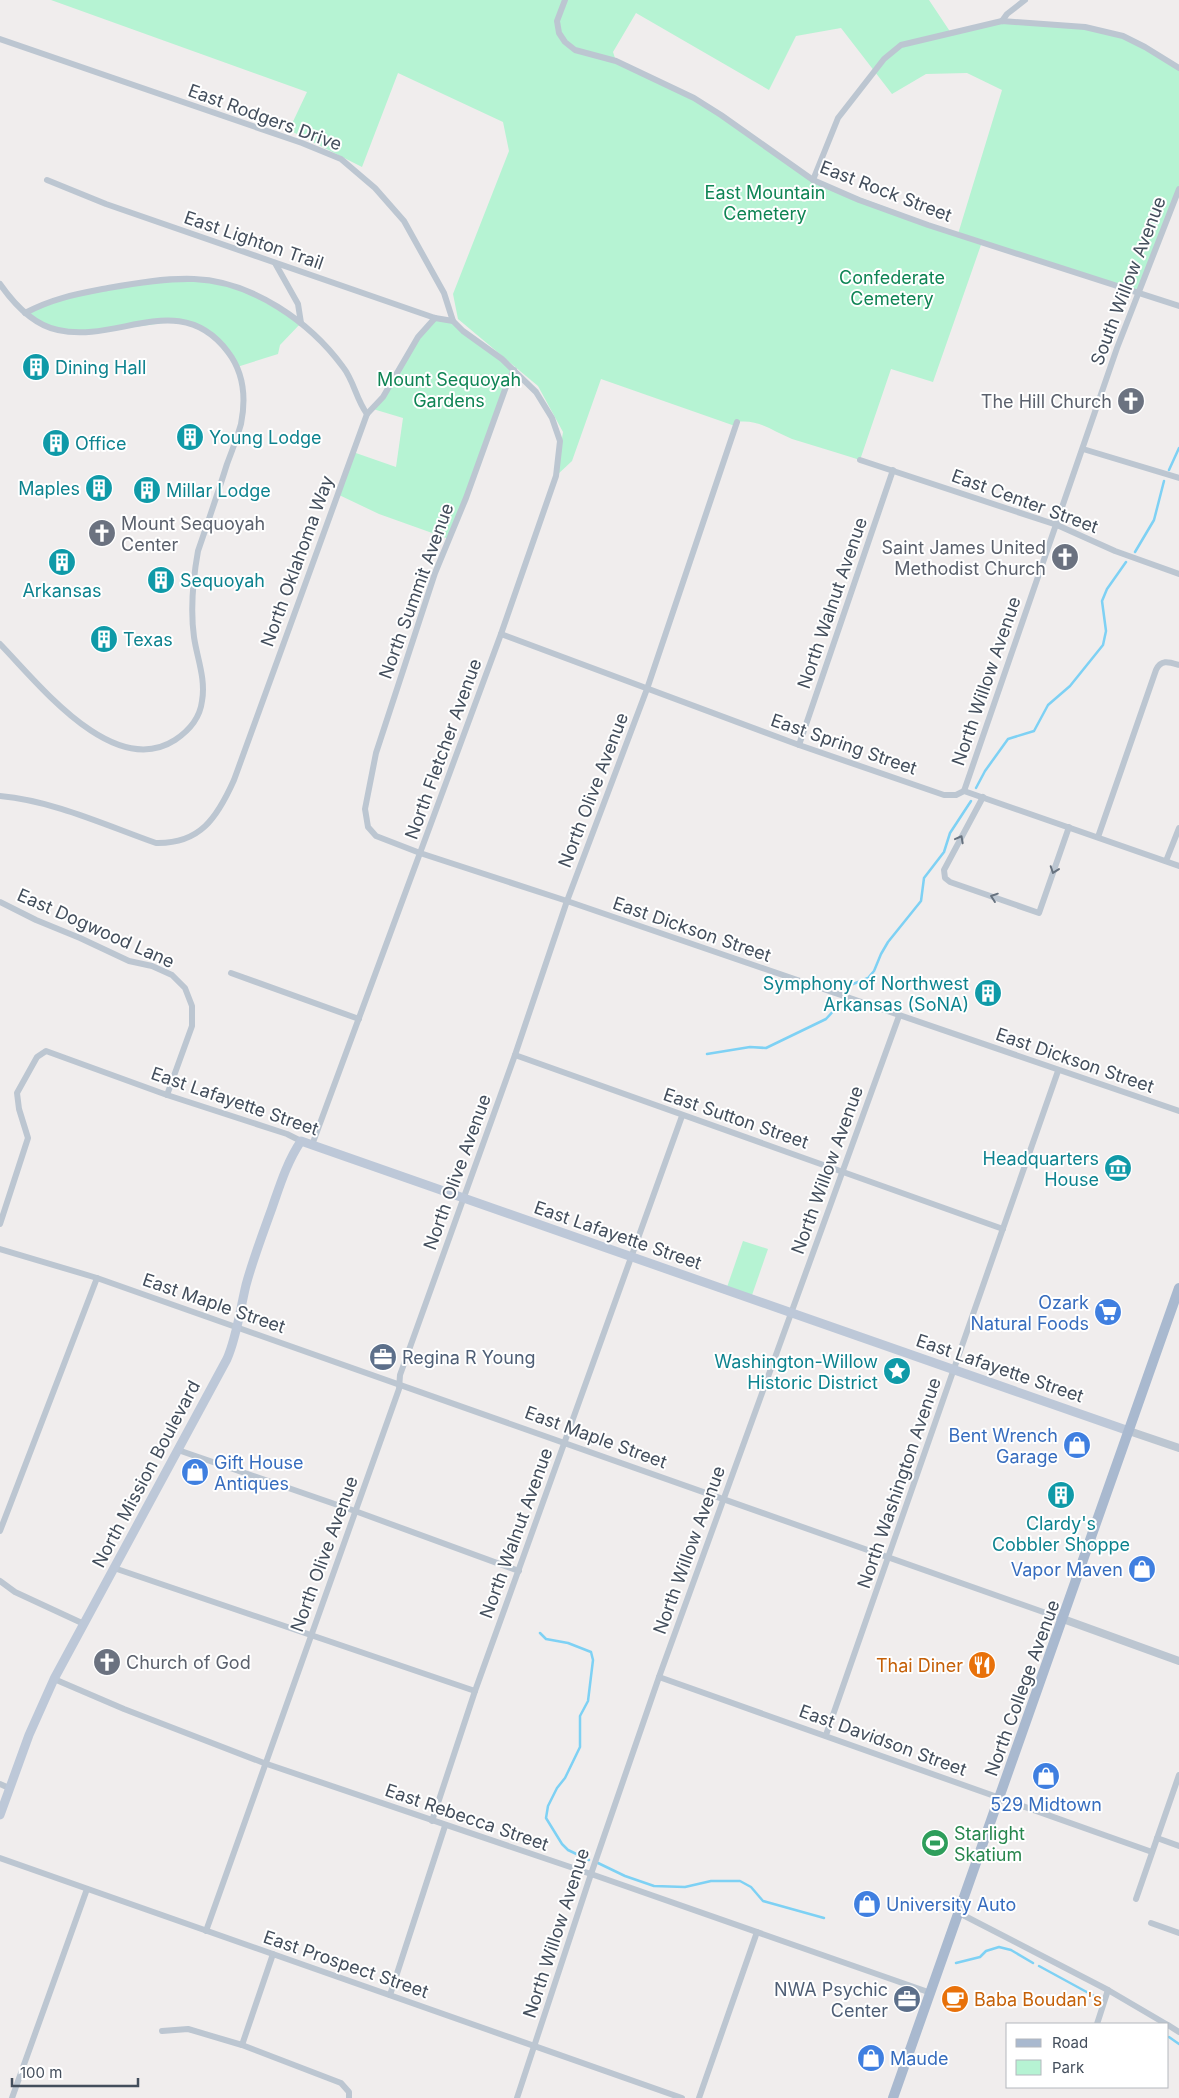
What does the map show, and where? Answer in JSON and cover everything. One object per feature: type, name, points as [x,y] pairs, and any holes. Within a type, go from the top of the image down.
[{"type":"main road","name":"East Lafayette Street","points":[[301,1141],[954,1368],[1129,1431]]},
{"type":"main road","name":"North Mission Boulevard","points":[[0,1815],[5,1786],[54,1679],[227,1359],[233,1344],[251,1268],[268,1216],[292,1155],[301,1141]]},
{"type":"main road","name":"North College Avenue","points":[[893,2098],[1179,1288]]},
{"type":"street","name":"East Rock Street","points":[[565,0],[557,21],[559,33],[565,42],[575,50],[616,61],[694,98],[813,180],[859,200],[928,225],[1179,306]]},
{"type":"street","points":[[1002,21],[1007,14],[1025,0]]},
{"type":"street","points":[[813,180],[838,118],[884,59],[901,45],[1002,21],[1105,31],[1123,36],[1145,47],[1179,68]]},
{"type":"street","name":"East Rodgers Drive","points":[[0,39],[302,143],[341,160],[375,188],[404,221],[444,292],[453,321]]},
{"type":"street","name":"East Lighton Trail","points":[[48,180],[106,204],[434,318],[453,321]]},
{"type":"street","name":"South Willow Avenue","points":[[1056,525],[1117,348],[1179,189]]},
{"type":"street","points":[[276,263],[298,304],[301,323]]},
{"type":"street","points":[[25,313],[45,302],[135,283],[196,279],[242,289],[268,300],[301,323],[343,367],[352,380],[359,403],[367,414]]},
{"type":"street","points":[[0,284],[15,304],[25,313],[46,326],[80,334],[164,319],[192,324],[208,332],[222,344],[233,358],[240,374],[243,404],[241,424],[198,551],[195,566],[193,622],[204,684],[199,714],[192,726],[170,743],[158,748],[137,749],[111,741],[85,726],[55,702],[0,644]]},
{"type":"street","name":"North Oklahoma Way","points":[[0,796],[25,799],[46,805],[156,843],[174,843],[192,836],[207,826],[226,799],[234,780],[367,414],[383,397],[418,337],[434,318]]},
{"type":"street","points":[[453,321],[514,370]]},
{"type":"street","name":"North Fletcher Avenue","points":[[312,1145],[501,634],[556,476],[560,441],[552,418],[536,392],[514,370]]},
{"type":"street","name":"North Summit Avenue","points":[[368,827],[365,809],[376,753],[435,573],[466,498],[507,384],[514,370]]},
{"type":"street","name":"North Olive Avenue","points":[[206,1931],[400,1384],[400,1375],[515,1055],[567,901],[647,689],[737,422]]},
{"type":"street","points":[[1083,450],[1179,478]]},
{"type":"street","name":"East Center Street","points":[[860,460],[1056,525],[1115,551],[1179,574]]},
{"type":"street","name":"North Walnut Avenue","points":[[800,745],[893,470]]},
{"type":"street","name":"North Willow Avenue","points":[[964,790],[1056,525]]},
{"type":"street","name":"East Spring Street","points":[[501,634],[800,745],[944,795],[956,795],[964,790],[1179,866]]},
{"type":"street","points":[[1098,837],[1156,670],[1161,663],[1166,661],[1179,665]]},
{"type":"street","points":[[983,796],[944,870],[945,878],[950,882],[1039,913],[1069,827]]},
{"type":"street","name":"East Dickson Street","points":[[368,827],[376,836],[420,853],[567,901],[1179,1111]]},
{"type":"street","points":[[1166,861],[1179,828]]},
{"type":"street","name":"East Dogwood Lane","points":[[0,902],[129,961],[152,966],[172,975],[185,988],[192,1006],[192,1026],[167,1095]]},
{"type":"street","points":[[231,973],[359,1019]]},
{"type":"street","name":"North Willow Avenue","points":[[517,2098],[591,1874],[659,1678],[790,1312],[899,1016]]},
{"type":"street","name":"East Lafayette Street","points":[[0,1224],[28,1144],[27,1130],[19,1109],[17,1094],[37,1057],[46,1051],[167,1095],[287,1134],[301,1141]]},
{"type":"street","name":"East Sutton Street","points":[[515,1055],[1003,1229]]},
{"type":"street","name":"North Washington Avenue","points":[[826,1736],[1058,1070]]},
{"type":"street","name":"North Walnut Avenue","points":[[432,1821],[475,1691],[682,1116]]},
{"type":"street","name":"East Maple Street","points":[[0,1249],[97,1278],[1179,1661]]},
{"type":"street","points":[[0,1531],[97,1278]]},
{"type":"street","name":"East Lafayette Street","points":[[1129,1431],[1179,1448]]},
{"type":"street","points":[[178,1450],[519,1570]]},
{"type":"street","points":[[114,1568],[475,1691]]},
{"type":"street","points":[[0,1581],[16,1592],[84,1624]]},
{"type":"street","name":"East Davidson Street","points":[[659,1678],[1152,1852]]},
{"type":"street","name":"East Rebecca Street","points":[[54,1679],[124,1709],[264,1763],[591,1874],[931,1993]]},
{"type":"street","points":[[1136,1899],[1179,1775]]},
{"type":"street","points":[[390,1995],[445,1826]]},
{"type":"street","points":[[1157,1838],[1179,1846]]},
{"type":"street","name":"East Prospect Street","points":[[0,1858],[682,2098]]},
{"type":"street","points":[[12,2098],[87,1889]]},
{"type":"street","points":[[959,1913],[1108,1990],[1164,2023]]},
{"type":"street","points":[[1151,1923],[1179,1933]]},
{"type":"street","points":[[699,2098],[757,1932]]},
{"type":"street","points":[[242,2045],[274,1954]]},
{"type":"street","points":[[1097,2023],[1108,1990]]},
{"type":"street","points":[[162,2031],[188,2030],[242,2045],[341,2083],[349,2092],[349,2098]]},
{"type":"green space","points":[[51,0],[929,0],[951,33],[1002,21],[1085,27],[1123,36],[1179,68],[1179,189],[1140,292],[982,242],[933,382],[891,369],[860,460],[792,439],[752,422],[737,422],[735,426],[601,379],[572,461],[556,476],[563,432],[538,386],[458,319],[453,294],[509,151],[503,122],[398,73],[362,167],[289,130],[307,92]],"holes":[[[636,13],[769,90],[796,36],[841,28],[892,94],[926,74],[967,73],[1002,90],[958,234],[813,180],[694,98],[616,61],[613,52]]]},
{"type":"green space","points":[[196,279],[242,289],[301,323],[280,345],[278,354],[237,367],[208,332],[178,321],[97,332],[57,330],[25,313],[47,302],[135,283]]},
{"type":"green space","name":"Mount Sequoyah Gardens","points":[[435,318],[453,321],[514,370],[449,539],[379,514],[337,494],[353,452],[396,467],[403,418],[373,409],[418,337]]},
{"type":"green space","points":[[743,1241],[768,1249],[751,1298],[726,1290]]},
{"type":"waterway","points":[[1169,470],[1179,448]]},
{"type":"waterway","points":[[1135,552],[1154,520],[1164,481]]},
{"type":"waterway","points":[[976,788],[985,771],[1008,739],[1034,731],[1048,705],[1070,686],[1103,645],[1106,631],[1102,601],[1107,589],[1126,562]]},
{"type":"waterway","points":[[848,986],[868,978],[874,971],[888,942],[921,901],[924,878],[944,852],[950,833],[971,801]]},
{"type":"waterway","points":[[707,1054],[750,1047],[766,1048],[826,1019],[837,1007]]},
{"type":"waterway","points":[[540,1633],[546,1639],[568,1643],[591,1652],[593,1660],[588,1701],[580,1716],[580,1747],[565,1778],[557,1788],[548,1806],[546,1818],[562,1844],[568,1850],[589,1860]]},
{"type":"waterway","points":[[598,1863],[625,1876],[654,1886],[685,1887],[711,1881],[740,1881],[751,1887],[763,1901],[824,1918]]},
{"type":"waterway","points":[[956,1963],[980,1957],[986,1951],[999,1947],[1011,1950],[1033,1963]]},
{"type":"waterway","points":[[1039,1966],[1094,1996]]},
{"type":"waterway","points":[[1169,2037],[1179,2044]]},
{"type":"place","name":"Dining Hall","points":[[36,367]]},
{"type":"place","name":"The Hill Church","points":[[1131,401]]},
{"type":"place","name":"Young Lodge","points":[[190,437]]},
{"type":"place","name":"Office","points":[[56,443]]},
{"type":"place","name":"Maples","points":[[99,488]]},
{"type":"place","name":"Millar Lodge","points":[[147,490]]},
{"type":"place","name":"Mount Sequoyah Center","points":[[102,533]]},
{"type":"place","name":"Saint James United Methodist Church","points":[[1065,557]]},
{"type":"place","name":"Arkansas","points":[[62,562]]},
{"type":"place","name":"Sequoyah","points":[[161,580]]},
{"type":"place","name":"Texas","points":[[104,639]]},
{"type":"place","name":"Symphony of Northwest Arkansas (SoNA)","points":[[988,993]]},
{"type":"place","name":"Headquarters House","points":[[1118,1168]]},
{"type":"place","name":"Ozark Natural Foods","points":[[1108,1312]]},
{"type":"place","name":"Regina R Young","points":[[383,1357]]},
{"type":"place","name":"Washington-Willow Historic District","points":[[897,1371]]},
{"type":"place","name":"Bent Wrench Garage","points":[[1077,1445]]},
{"type":"place","name":"Gift House Antiques","points":[[195,1472]]},
{"type":"place","name":"Clardy's Cobbler Shoppe","points":[[1061,1495]]},
{"type":"place","name":"Vapor Maven","points":[[1142,1569]]},
{"type":"place","name":"Church of God","points":[[107,1662]]},
{"type":"place","name":"Thai Diner","points":[[982,1665]]},
{"type":"place","name":"529 Midtown","points":[[1046,1776]]},
{"type":"place","name":"Starlight Skatium","points":[[935,1843]]},
{"type":"place","name":"University Auto","points":[[867,1904]]},
{"type":"place","name":"NWA Psychic Center","points":[[907,1999]]},
{"type":"place","name":"Baba Boudan's","points":[[955,1999]]},
{"type":"place","name":"Maude","points":[[871,2058]]},
{"type":"park label","name":"East Mountain Cemetery","points":[[765,202]]},
{"type":"park label","name":"Confederate Cemetery","points":[[892,287]]}]
